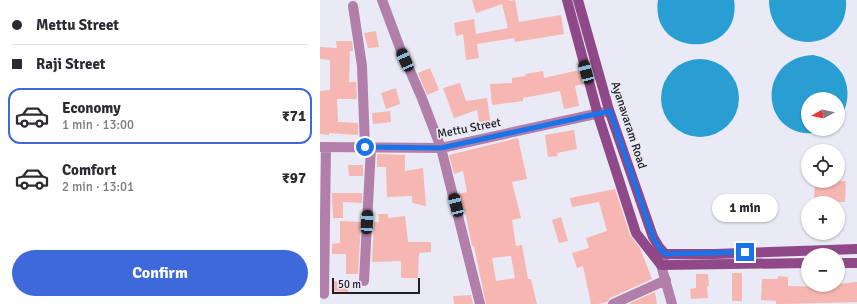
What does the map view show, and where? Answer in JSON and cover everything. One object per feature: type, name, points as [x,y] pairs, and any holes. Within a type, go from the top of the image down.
[{"type":"street","points":[[382,0],[441,148],[480,304]]},
{"type":"street","points":[[567,0],[598,115],[636,233],[661,265],[672,304]]},
{"type":"street","name":"Ayanavaram Road","points":[[578,0],[610,111],[653,237],[665,254]]},
{"type":"street","points":[[353,6],[362,66],[368,147],[364,282]]},
{"type":"street","name":"Mettu Street","points":[[323,147],[441,148],[598,115],[610,111]]},
{"type":"street","points":[[323,147],[324,294]]},
{"type":"street","points":[[661,265],[665,254],[857,250]]},
{"type":"street","points":[[661,265],[801,263]]},
{"type":"street","points":[[845,263],[857,263]]},
{"type":"street","points":[[613,304],[666,280]]},
{"type":"water","points":[[658,0],[734,0],[733,19],[725,33],[712,41],[696,44],[680,41],[667,33],[659,19]]},
{"type":"water","points":[[769,0],[846,0],[844,18],[836,31],[823,39],[809,42],[794,40],[782,32],[772,19]]},
{"type":"water","points":[[813,55],[825,58],[834,64],[841,72],[847,91],[845,108],[845,92],[801,92],[801,132],[789,128],[779,118],[773,106],[772,92],[775,79],[783,67],[796,59]]},
{"type":"water","points":[[700,59],[715,62],[722,66],[732,76],[736,83],[739,98],[736,113],[732,120],[722,130],[715,134],[700,137],[685,134],[678,130],[668,120],[664,113],[661,98],[664,83],[668,76],[678,66],[685,62]]},
{"type":"building","points":[[472,0],[515,0],[519,22],[561,15],[564,34],[515,42],[514,38],[477,44],[479,58],[466,60],[463,34],[456,36],[454,23],[474,19],[476,34],[508,28],[502,4],[476,13]]},
{"type":"building","points":[[376,31],[379,47],[368,48],[364,33]]},
{"type":"building","points":[[336,41],[352,41],[353,51],[350,51],[349,82],[356,82],[357,99],[337,99],[338,122],[358,123],[358,135],[329,133],[329,135],[320,134],[320,91],[330,90],[330,60],[320,59],[320,47],[337,48]]},
{"type":"building","points":[[430,68],[439,90],[427,95],[418,73]]},
{"type":"building","points":[[579,70],[583,84],[575,86],[579,106],[564,109],[560,91],[523,98],[523,101],[492,105],[490,84],[512,83],[512,78],[543,71],[544,78]]},
{"type":"building","points":[[460,83],[466,101],[487,98],[491,125],[480,127],[477,110],[454,118],[443,88]]},
{"type":"building","points":[[396,88],[400,104],[386,109],[381,93]]},
{"type":"building","points":[[390,111],[391,122],[373,124],[372,113]]},
{"type":"building","points":[[574,130],[577,149],[557,153],[558,156],[548,157],[545,135]]},
{"type":"building","points":[[518,138],[527,179],[512,182],[521,218],[512,220],[516,246],[522,245],[528,279],[531,279],[537,304],[486,304],[474,246],[472,246],[465,211],[459,194],[467,192],[463,171],[454,174],[449,155]],"holes":[[[511,256],[515,278],[496,281],[492,258]]]},
{"type":"building","points":[[377,154],[405,155],[405,171],[423,168],[426,206],[412,203],[412,196],[387,197],[386,167],[377,167]]},
{"type":"building","points":[[348,165],[363,165],[363,176],[349,176]]},
{"type":"building","points":[[846,181],[845,202],[845,196],[814,196],[815,188],[845,188]]},
{"type":"building","points":[[615,189],[630,235],[640,248],[652,279],[610,298],[607,302],[591,304],[583,266],[577,268],[572,253],[589,248],[586,238],[607,231],[599,202],[572,207],[570,198]]},
{"type":"building","points":[[332,193],[362,193],[362,203],[343,202],[343,218],[333,218]]},
{"type":"building","points":[[378,214],[388,214],[388,218],[405,216],[408,242],[431,242],[431,252],[419,253],[418,278],[401,278],[401,261],[372,262],[374,222],[379,222]]},
{"type":"building","points":[[561,217],[568,241],[559,243],[552,220]]},
{"type":"building","points":[[340,221],[361,222],[358,274],[346,274],[346,254],[332,254],[332,244],[340,243]]},
{"type":"building","points":[[732,273],[742,273],[742,301],[732,301]]},
{"type":"building","points":[[696,274],[708,274],[708,298],[691,299],[690,289],[696,288]]},
{"type":"building","points":[[778,276],[788,277],[788,286],[801,286],[801,292],[845,292],[845,283],[857,282],[857,302],[776,304],[776,301],[761,300],[762,279],[778,279]]},
{"type":"building","points":[[332,281],[348,282],[348,292],[332,291]]},
{"type":"building","points":[[655,292],[657,304],[630,304],[630,303]]},
{"type":"building","points":[[471,295],[473,304],[454,304],[453,296]]},
{"type":"route","points":[[365,147],[441,148],[598,115],[610,111],[653,237],[665,254],[715,254],[745,252]]}]
